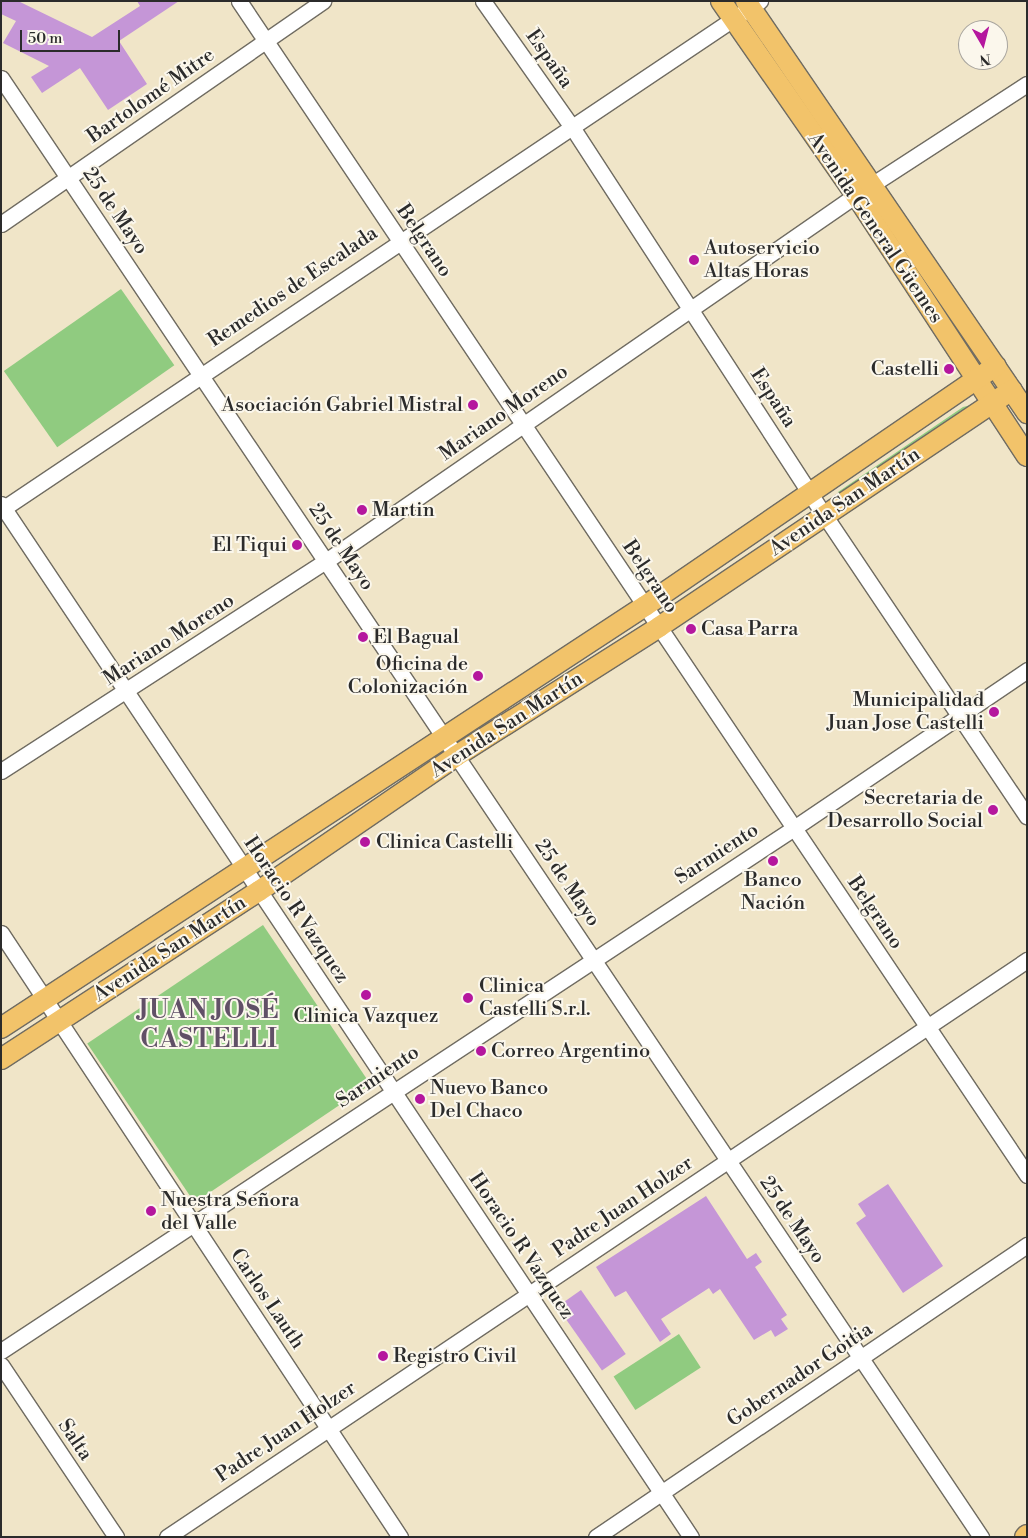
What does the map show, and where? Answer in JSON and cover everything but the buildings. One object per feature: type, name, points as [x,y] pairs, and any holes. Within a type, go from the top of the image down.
[{"type":"main road","name":"Avenida General Güemes","points":[[721,1],[734,21],[996,366],[1027,413]]},
{"type":"main road","name":"Avenida General Güemes","points":[[752,3],[976,381],[1027,456]]},
{"type":"main road","name":"Avenida San Martín","points":[[1,1028],[443,735],[645,606],[996,366]]},
{"type":"main road","name":"Avenida San Martín","points":[[1,1059],[259,891],[456,756],[659,627],[1012,390]]},
{"type":"street","name":"Belgrano","points":[[239,1],[1027,1175]]},
{"type":"street","name":"Bartolomé Mitre","points":[[1,224],[322,1]]},
{"type":"street","name":"España","points":[[483,1],[572,127],[825,516],[1027,817]]},
{"type":"street","name":"Remedios de Escalada","points":[[2,507],[399,240],[734,21],[752,3]]},
{"type":"street","name":"25 de Mayo","points":[[1,78],[981,1537]]},
{"type":"street","name":"Mariano Moreno","points":[[1,771],[326,561],[864,190],[1027,84]]},
{"type":"street","name":"Horacio R Vazquez","points":[[2,507],[690,1537]]},
{"type":"street","name":"Sarmiento","points":[[1,1351],[794,828],[1027,670]]},
{"type":"street","name":"Carlos Lauth","points":[[1,933],[57,1022],[400,1537]]},
{"type":"street","name":"Padre Juan Holzer","points":[[166,1537],[1027,960]]},
{"type":"street","name":"Gobernador Goitia","points":[[596,1537],[1027,1245]]},
{"type":"street","name":"Salta","points":[[1,1365],[116,1537]]},
{"type":"green space","points":[[121,289],[174,365],[57,447],[4,371]]},
{"type":"green space","points":[[971,405],[972,409],[838,499],[838,492],[963,407]]},
{"type":"green space","points":[[263,925],[370,1084],[195,1203],[87,1044]]},
{"type":"green space","points":[[679,1334],[701,1368],[635,1410],[614,1376]]},
{"type":"place","name":"Autoservicio Altas Horas","points":[[694,260]]},
{"type":"place","name":"Castelli","points":[[949,369]]},
{"type":"place","name":"Asociación Gabriel Mistral","points":[[473,405]]},
{"type":"place","name":"Martin","points":[[362,510]]},
{"type":"place","name":"El Tiqui","points":[[297,545]]},
{"type":"place","name":"Casa Parra","points":[[691,629]]},
{"type":"place","name":"El Bagual","points":[[363,637]]},
{"type":"place","name":"Oficina de Colonización","points":[[478,676]]},
{"type":"place","name":"Municipalidad Juan Jose Castelli","points":[[994,712]]},
{"type":"place","name":"Secretaria de Desarrollo Social","points":[[993,810]]},
{"type":"place","name":"Clinica Castelli","points":[[365,842]]},
{"type":"place","name":"Banco Nación","points":[[773,861]]},
{"type":"place","name":"Clinica Vazquez","points":[[366,995]]},
{"type":"place","name":"Clinica Castelli S.r.l.","points":[[468,998]]},
{"type":"place","name":"Correo Argentino","points":[[481,1051]]},
{"type":"place","name":"Nuevo Banco Del Chaco","points":[[420,1099]]},
{"type":"place","name":"Nuestra Señora del Valle","points":[[151,1211]]},
{"type":"place","name":"Registro Civil","points":[[383,1356]]},
{"type":"district","name":"JUAN JOSÉ CASTELLI","points":[[209,1026]]}]
